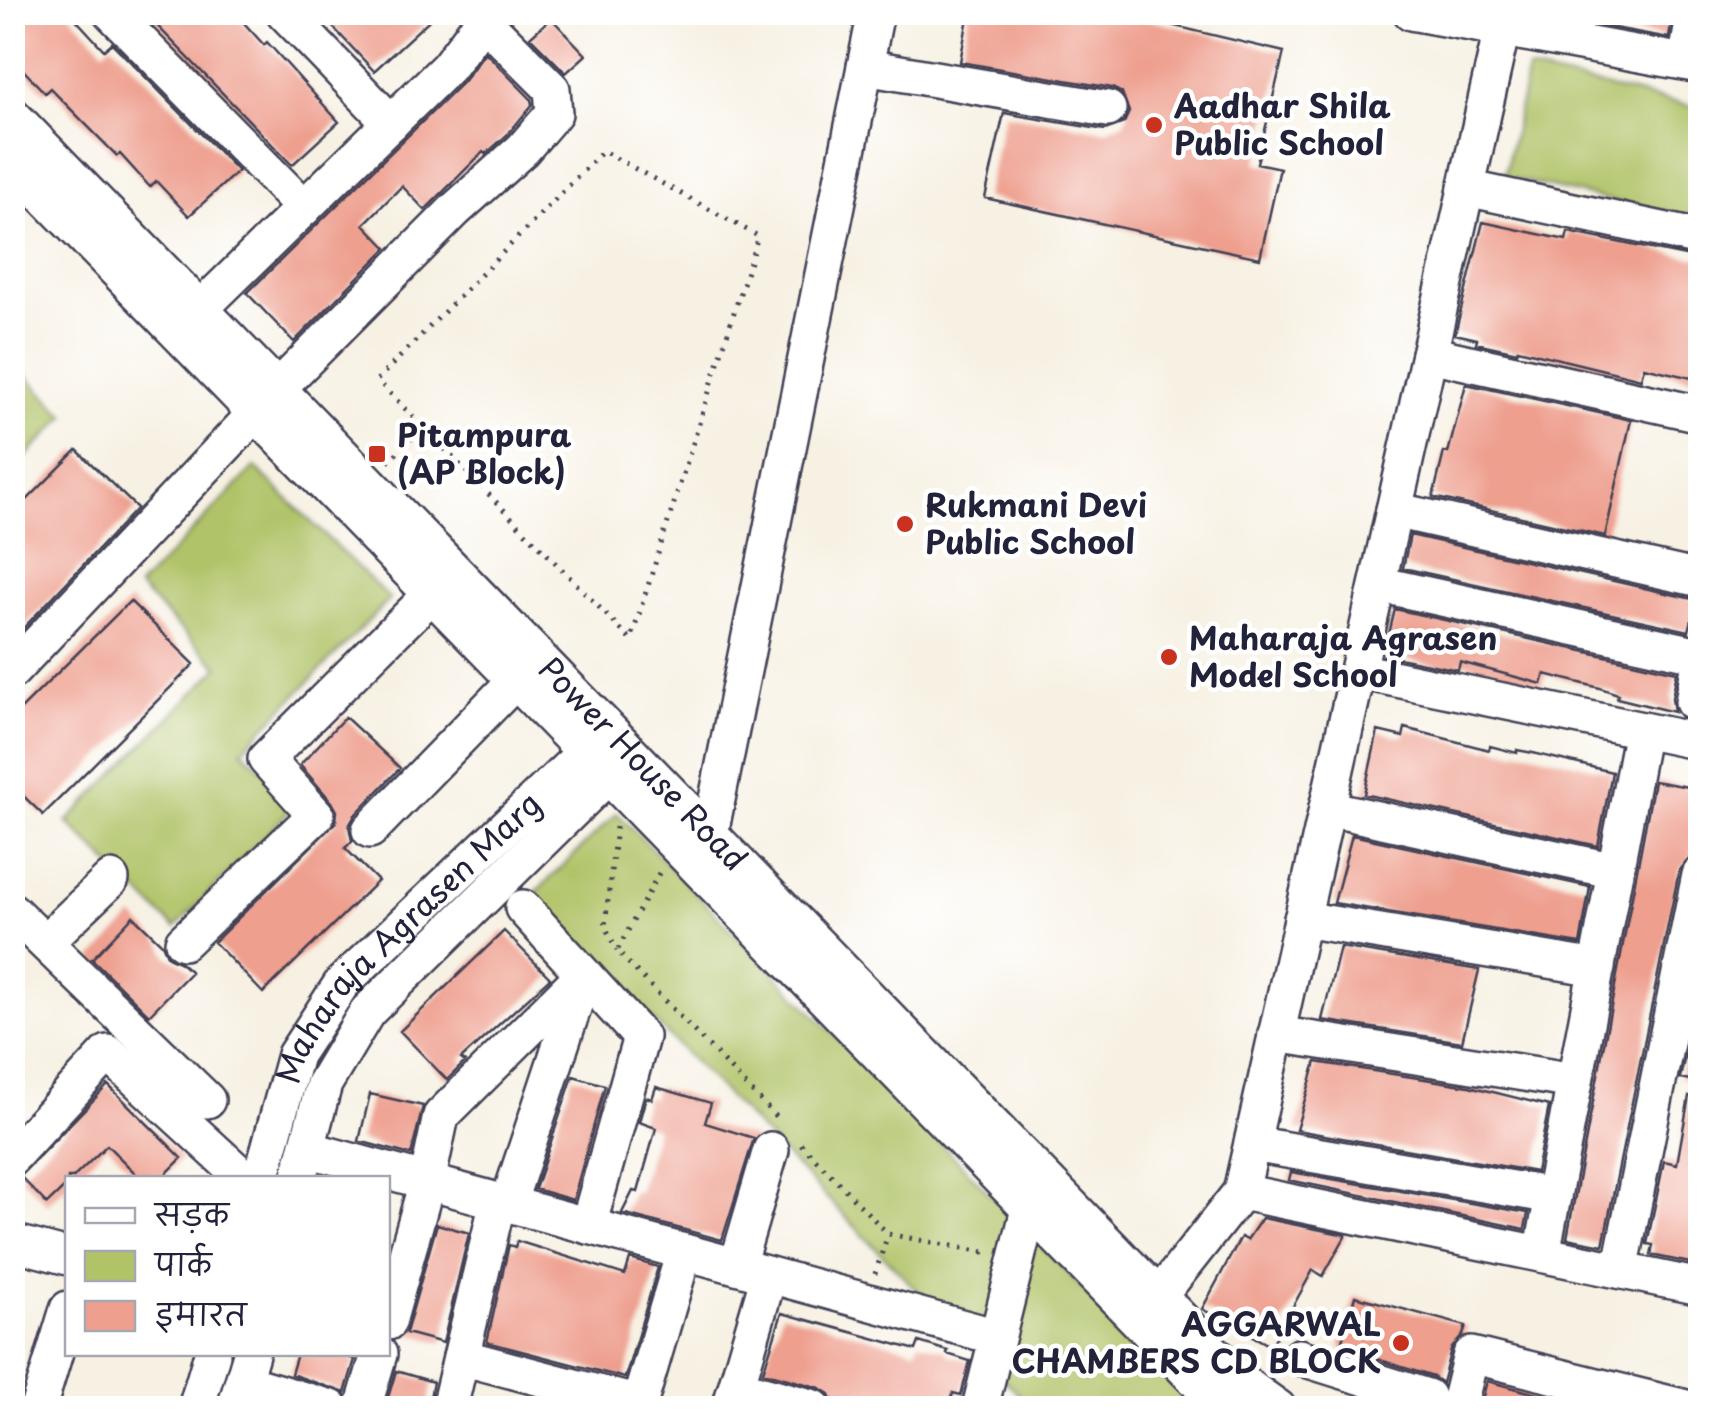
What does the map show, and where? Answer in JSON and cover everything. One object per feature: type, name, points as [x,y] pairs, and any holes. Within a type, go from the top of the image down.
[{"type":"street","points":[[111,12],[304,208]]},
{"type":"street","points":[[692,846],[876,12]]},
{"type":"street","points":[[1411,12],[1494,23],[1693,63],[1696,12]]},
{"type":"street","points":[[298,17],[391,123]]},
{"type":"street","points":[[12,672],[267,400],[430,234],[523,149],[554,113],[552,88],[486,17],[448,68],[200,309]]},
{"type":"street","points":[[1158,1296],[1241,1192],[1466,188],[1494,23]]},
{"type":"street","points":[[865,68],[1108,109]]},
{"type":"street","name":"Power House Road","points":[[12,115],[200,309],[267,400],[432,594],[516,680],[611,759]]},
{"type":"street","name":"Power House Road","points":[[12,163],[267,400],[368,482],[611,759],[1029,1209],[1223,1408]]},
{"type":"street","points":[[1466,188],[1700,238]]},
{"type":"street","points":[[1429,354],[1700,414]]},
{"type":"street","points":[[1394,510],[1700,579]]},
{"type":"street","points":[[1378,584],[1700,659],[1693,702]]},
{"type":"street","points":[[182,942],[316,814],[266,759],[432,594]]},
{"type":"street","points":[[1358,671],[1700,742]]},
{"type":"street","points":[[370,830],[516,680]]},
{"type":"street","points":[[1542,1254],[1642,730]]},
{"type":"street","name":"Maharaja Agrasen Marg","points":[[303,1164],[324,1084],[367,1012],[611,759]]},
{"type":"street","name":"Maharaja Agrasen Marg","points":[[262,1176],[294,1055],[342,983],[611,759]]},
{"type":"street","points":[[1327,808],[1615,871]]},
{"type":"street","name":"Power House Road","points":[[692,846],[1158,1296],[1243,1384],[1278,1408]]},
{"type":"street","points":[[1620,1270],[1700,875]]},
{"type":"street","points":[[45,942],[112,880]]},
{"type":"street","points":[[524,908],[640,1037],[588,1226]]},
{"type":"street","points":[[12,911],[207,1100]]},
{"type":"street","points":[[1302,919],[1597,968]]},
{"type":"street","points":[[390,1315],[440,1116],[584,976]]},
{"type":"street","points":[[449,1408],[503,1202],[584,976]]},
{"type":"street","points":[[1276,1034],[1575,1081]]},
{"type":"street","points":[[12,1157],[108,1054],[242,1176]]},
{"type":"street","points":[[781,1135],[753,1271],[734,1398],[814,1408]]},
{"type":"street","points":[[1252,1144],[1553,1196]]},
{"type":"street","points":[[303,1164],[385,1176]]},
{"type":"street","points":[[390,1177],[503,1202],[997,1338]]},
{"type":"street","points":[[1241,1192],[1700,1286]]},
{"type":"street","points":[[980,1408],[1029,1209]]},
{"type":"street","points":[[12,1242],[65,1256]]},
{"type":"street","points":[[461,1357],[639,1406],[684,1252]]},
{"type":"street","points":[[38,1408],[65,1319]]},
{"type":"street","points":[[196,1408],[211,1356]]},
{"type":"street","points":[[364,1408],[378,1356]]},
{"type":"street","points":[[1458,1408],[1472,1356],[1686,1408]]},
{"type":"street","points":[[1299,1357],[1426,1397],[1424,1408]]},
{"type":"street","points":[[243,1381],[331,1408]]},
{"type":"path","points":[[603,151],[758,236],[630,640],[423,426],[377,380],[603,151]]},
{"type":"path","points":[[368,482],[423,426]]},
{"type":"path","points":[[611,759],[605,926],[617,950],[781,1135],[888,1234],[984,1252],[989,1235]]},
{"type":"path","points":[[617,950],[692,846]]},
{"type":"green space","points":[[1528,70],[1700,108],[1700,220],[1504,177]]},
{"type":"green space","points":[[13,363],[66,416],[12,470]]},
{"type":"green space","points":[[255,467],[390,599],[242,750],[297,803],[175,928],[67,822],[219,667],[138,587]]},
{"type":"green space","points":[[617,813],[1200,1408],[1032,1408],[532,896]]},
{"type":"building","points":[[12,12],[69,12],[104,50],[112,43],[238,171],[189,216],[156,181],[150,187],[50,88],[45,93],[12,58]]},
{"type":"building","points":[[144,12],[234,12],[264,45],[267,42],[339,122],[292,165]]},
{"type":"building","points":[[319,12],[438,12],[374,71]]},
{"type":"building","points":[[969,12],[1116,12],[1284,52],[1257,163],[1280,168],[1260,258],[985,198],[1004,113],[1105,130],[1124,123],[1129,112],[1122,93],[1112,88],[960,62]]},
{"type":"building","points":[[1573,12],[1673,12],[1669,38],[1571,20]]},
{"type":"building","points":[[551,18],[586,55],[566,73],[530,37]]},
{"type":"building","points":[[485,52],[531,99],[532,105],[508,134],[486,154],[483,152],[425,210],[402,186],[364,224],[387,248],[294,342],[247,293],[463,82]]},
{"type":"building","points":[[1483,222],[1566,240],[1568,232],[1700,259],[1700,380],[1644,367],[1641,379],[1518,349],[1517,352],[1476,343],[1477,339],[1455,334]]},
{"type":"building","points":[[1466,384],[1631,420],[1605,536],[1433,497]]},
{"type":"building","points":[[77,450],[137,508],[12,640],[12,515]]},
{"type":"building","points":[[1410,535],[1697,600],[1689,631],[1403,568]]},
{"type":"building","points":[[130,601],[194,664],[43,815],[12,785],[12,718]]},
{"type":"building","points":[[1395,609],[1677,672],[1672,698],[1674,712],[1545,674],[1542,684],[1460,662],[1458,670],[1384,655]]},
{"type":"building","points":[[345,717],[400,768],[349,826],[352,841],[345,848],[378,881],[263,993],[214,942],[336,822],[337,811],[332,802],[300,765]]},
{"type":"building","points":[[1405,728],[1489,750],[1490,746],[1517,750],[1612,772],[1598,846],[1364,794],[1378,731],[1403,737]]},
{"type":"building","points":[[1654,781],[1700,789],[1700,826],[1692,856],[1679,871],[1603,1245],[1567,1238]]},
{"type":"building","points":[[1352,835],[1590,887],[1580,944],[1334,903]]},
{"type":"building","points":[[133,916],[162,944],[168,957],[191,972],[149,1015],[92,959]]},
{"type":"building","points":[[504,931],[550,978],[461,1059],[465,1062],[447,1080],[400,1031]]},
{"type":"building","points":[[1340,947],[1479,970],[1462,1042],[1322,1020]]},
{"type":"building","points":[[1687,1047],[1700,1049],[1700,1082],[1680,1078]]},
{"type":"building","points":[[1316,1062],[1469,1086],[1549,1106],[1536,1172],[1296,1130]]},
{"type":"building","points":[[573,1076],[605,1085],[573,1200],[535,1189]]},
{"type":"building","points":[[108,1085],[182,1158],[164,1176],[138,1176],[107,1145],[75,1176],[65,1176],[65,1187],[47,1204],[20,1176]]},
{"type":"building","points":[[656,1087],[711,1103],[705,1123],[754,1138],[722,1240],[622,1213],[633,1191],[638,1192],[656,1128],[639,1122],[646,1097],[652,1099]]},
{"type":"building","points":[[370,1094],[423,1106],[411,1155],[359,1141]]},
{"type":"building","points":[[1689,1096],[1700,1097],[1700,1265],[1651,1255],[1653,1245],[1647,1244],[1664,1161],[1677,1164]]},
{"type":"building","points":[[1291,1172],[1528,1213],[1525,1229],[1289,1180]]},
{"type":"building","points":[[1262,1218],[1346,1235],[1323,1276],[1313,1270],[1271,1346],[1202,1309],[1241,1237],[1247,1240]]},
{"type":"building","points":[[437,1224],[469,1233],[443,1343],[406,1333]]},
{"type":"building","points":[[517,1241],[625,1275],[630,1259],[658,1267],[625,1378],[487,1342],[509,1245],[515,1247]]},
{"type":"building","name":"AGGARWAL CHAMBERS CD BLOCK","points":[[1355,1296],[1466,1326],[1451,1349],[1442,1383],[1340,1347]]},
{"type":"building","points":[[782,1313],[916,1350],[919,1342],[970,1361],[961,1395],[953,1393],[949,1408],[835,1408],[830,1394],[820,1388],[763,1372]]},
{"type":"building","points":[[296,1356],[355,1359],[345,1393],[291,1374]]},
{"type":"building","points":[[396,1371],[433,1382],[428,1408],[385,1408]]},
{"type":"building","points":[[1487,1381],[1567,1402],[1567,1408],[1480,1408]]},
{"type":"place","name":"Aadhar Shila Public School","points":[[1154,125]]},
{"type":"place","name":"Pitampura (AP Block)","points":[[377,454]]},
{"type":"place","name":"Rukmani Devi Public School","points":[[905,524]]},
{"type":"place","name":"Maharaja Agrasen Model School","points":[[1169,657]]},
{"type":"place","name":"AGGARWAL CHAMBERS CD BLOCK","points":[[1401,1343]]}]
